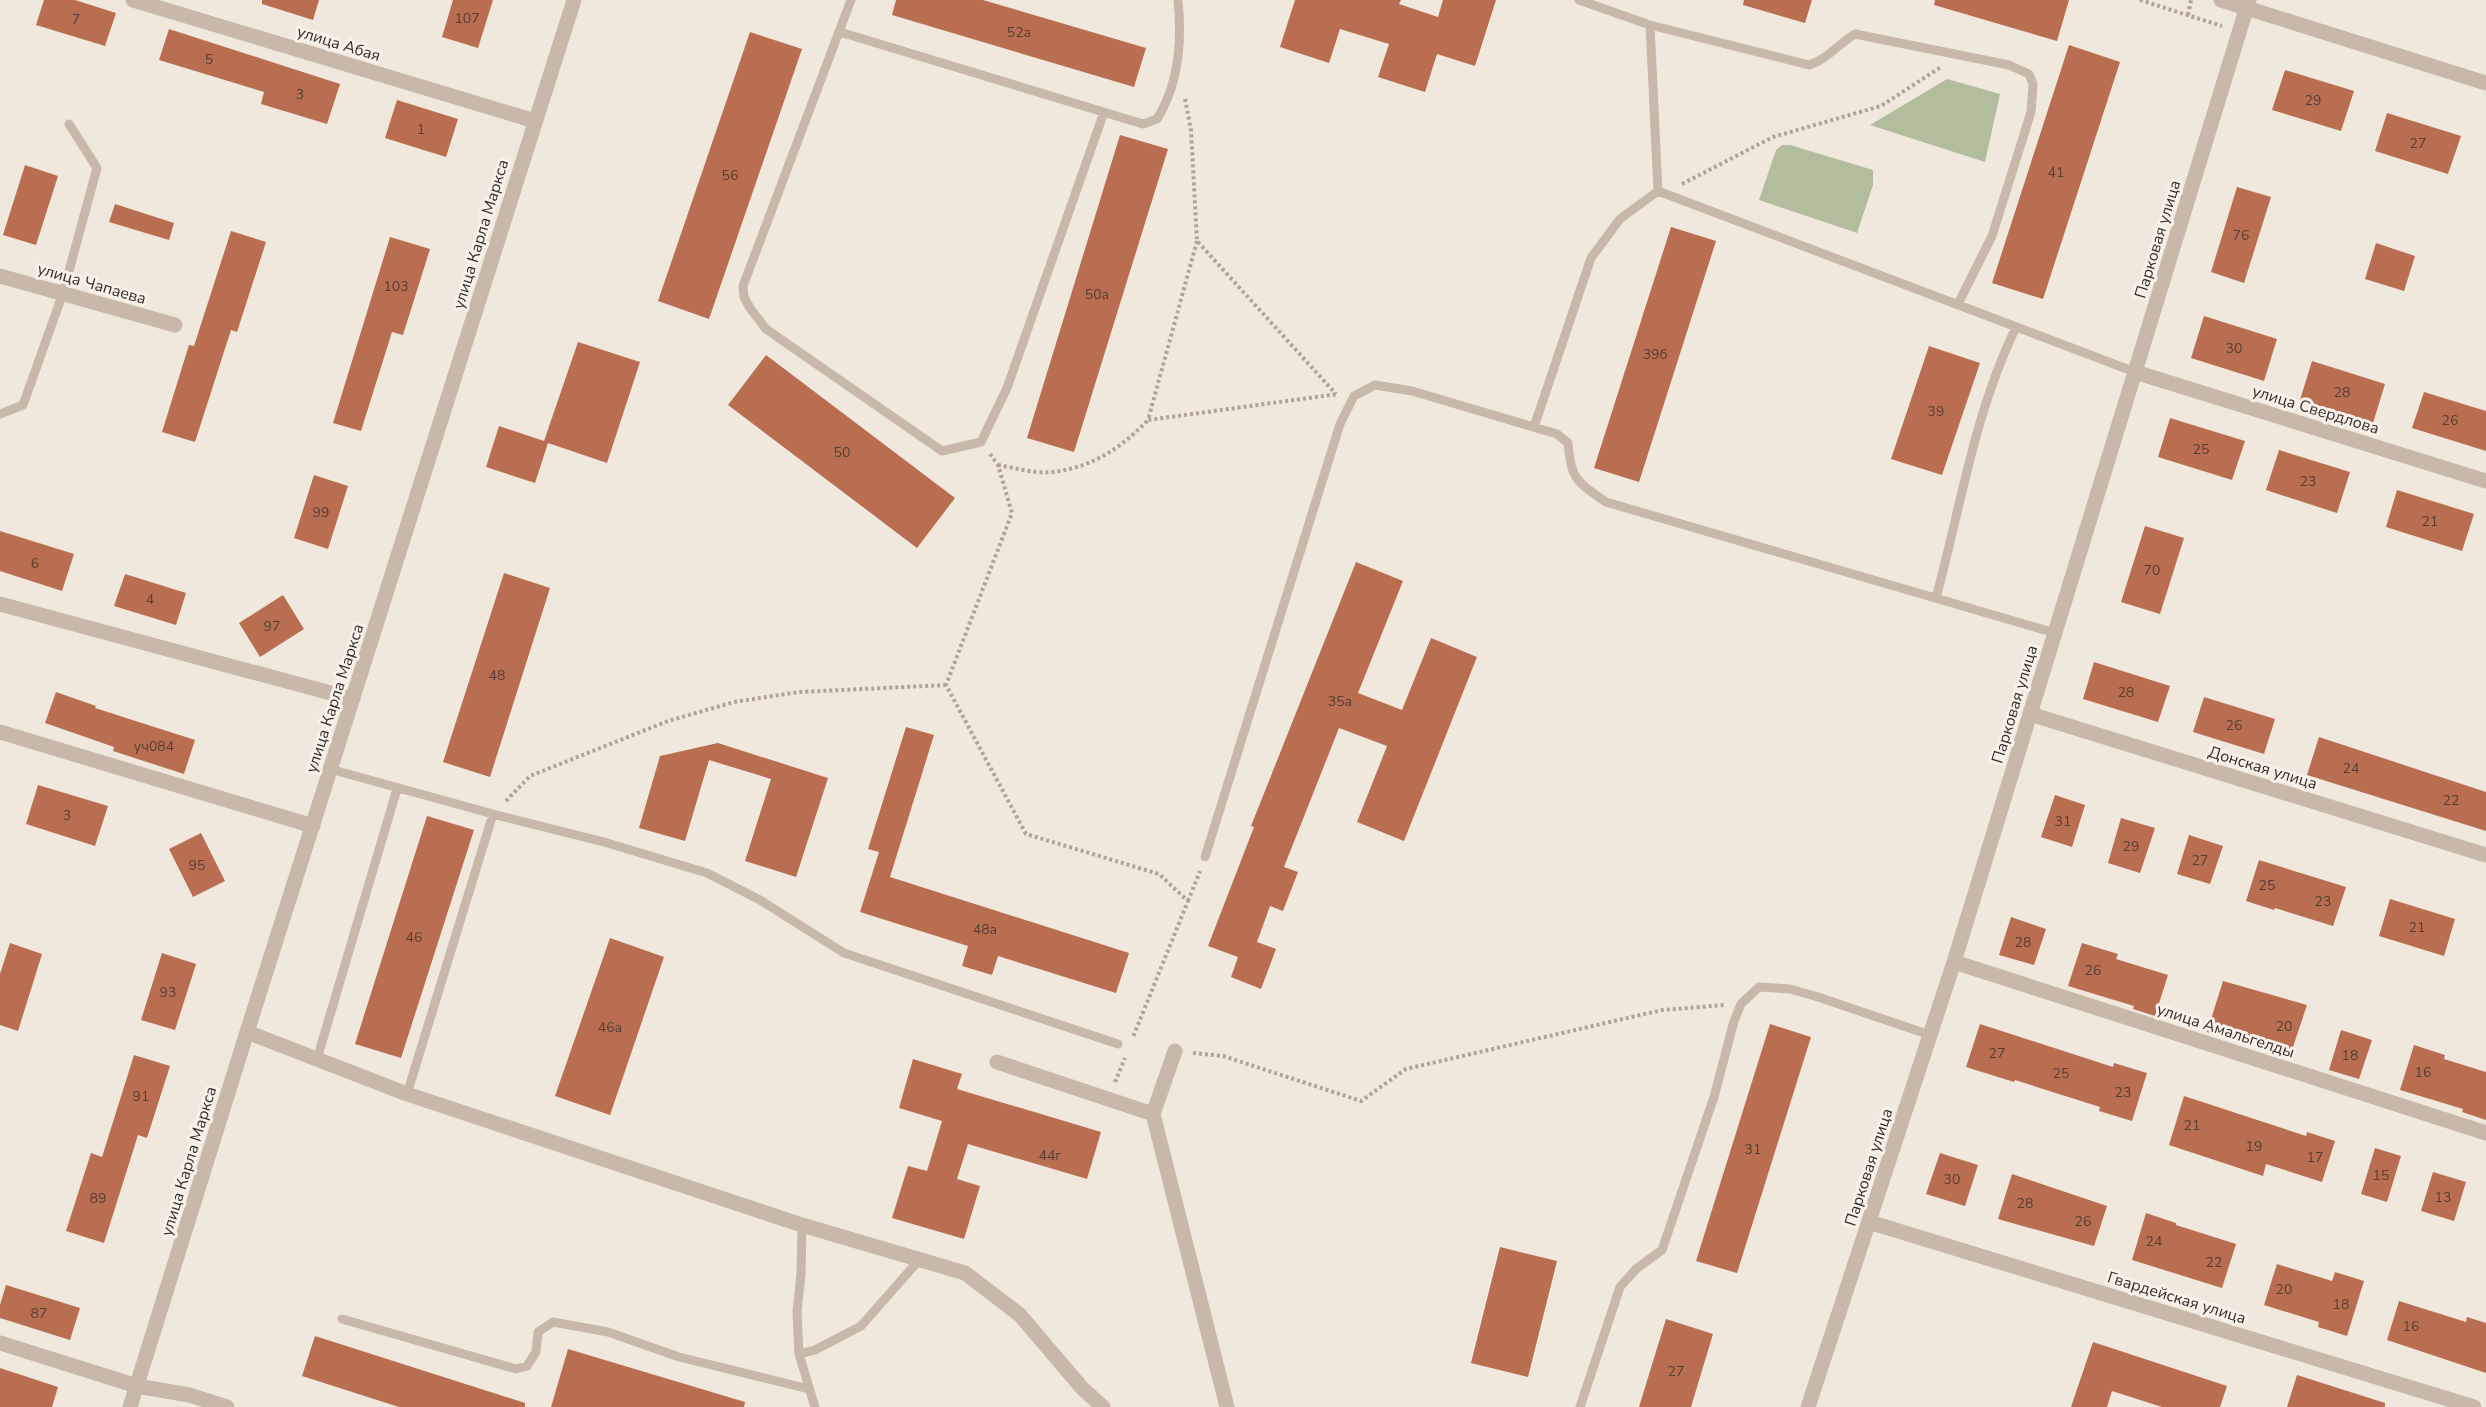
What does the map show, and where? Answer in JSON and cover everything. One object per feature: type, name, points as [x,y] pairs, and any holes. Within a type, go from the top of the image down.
[{"type":"street","name":"улица Абая","points":[[133,0],[535,121]]},
{"type":"street","name":"улица Карла Маркса","points":[[130,1407],[574,0]]},
{"type":"street","points":[[2221,0],[2248,4],[2486,83]]},
{"type":"street","name":"Парковая улица","points":[[1808,1407],[1954,962],[2248,4]]},
{"type":"street","name":"улица Чапаева","points":[[0,276],[175,325]]},
{"type":"street","name":"улица Свердлова","points":[[2135,372],[2486,482]]},
{"type":"street","points":[[0,604],[353,699]]},
{"type":"street","name":"Донская улица","points":[[2030,714],[2486,855]]},
{"type":"street","points":[[0,732],[313,826]]},
{"type":"street","name":"улица Амальгелды","points":[[1954,962],[2486,1133]]},
{"type":"street","points":[[247,1032],[407,1094],[802,1225],[966,1274],[1020,1315],[1082,1388],[1103,1407]]},
{"type":"street","points":[[1175,1051],[1153,1114],[1227,1407]]},
{"type":"street","points":[[997,1062],[1153,1114]]},
{"type":"street","name":"Гвардейская улица","points":[[1869,1222],[2474,1407]]},
{"type":"street","points":[[0,1343],[137,1386],[189,1395],[227,1407]]},
{"type":"lane","points":[[850,0],[840,32],[743,286],[744,297],[766,329],[942,451],[981,442],[1007,388],[1104,112]]},
{"type":"lane","points":[[840,32],[1143,124],[1157,119],[1163,111],[1178,63],[1178,0]]},
{"type":"lane","points":[[1579,0],[1650,25],[1809,65],[1824,59],[1842,42],[1855,34],[2009,65],[2030,74],[2033,84],[2031,112],[1992,236],[1958,304]]},
{"type":"lane","points":[[1650,25],[1663,193]]},
{"type":"lane","points":[[0,414],[23,405],[63,293],[97,168],[69,124]]},
{"type":"lane","points":[[1663,193],[2135,372]]},
{"type":"lane","points":[[1534,428],[1591,258],[1620,219],[1663,193]]},
{"type":"lane","points":[[1936,598],[1970,453],[1998,364],[2016,327]]},
{"type":"lane","points":[[1205,857],[1340,424],[1354,396],[1375,385],[1412,391],[1557,434],[1568,443],[1571,470],[1578,483],[1606,502],[2055,633]]},
{"type":"lane","points":[[330,769],[397,789],[604,842],[706,873],[760,900],[844,952],[1118,1044]]},
{"type":"lane","points":[[317,1059],[397,789]]},
{"type":"lane","points":[[407,1094],[493,814]]},
{"type":"lane","points":[[1580,1407],[1620,1287],[1636,1269],[1662,1250],[1714,1097],[1734,1021],[1741,1004],[1759,987],[1790,989],[1930,1035]]},
{"type":"lane","points":[[802,1225],[801,1274],[797,1312],[799,1354],[815,1407]]},
{"type":"lane","points":[[799,1354],[815,1350],[861,1326],[920,1259]]},
{"type":"lane","points":[[342,1319],[516,1369],[528,1366],[536,1352],[538,1332],[553,1322],[608,1332],[679,1357],[809,1389]]},
{"type":"path","points":[[2139,0],[2239,31]]},
{"type":"path","points":[[2188,15],[2192,0]]},
{"type":"path","points":[[1663,193],[1773,137],[1881,106],[1959,54]]},
{"type":"path","points":[[998,465],[1051,472],[1090,463],[1128,441],[1148,420],[1197,241],[1191,130],[1185,96]]},
{"type":"path","points":[[1197,241],[1336,394]]},
{"type":"path","points":[[1148,420],[1336,394],[1354,396]]},
{"type":"path","points":[[981,442],[998,465],[1012,513],[945,684],[1026,834],[1159,874],[1188,901]]},
{"type":"path","points":[[493,814],[530,776],[668,721],[734,702],[799,692],[945,684]]},
{"type":"path","points":[[1108,1100],[1205,857]]},
{"type":"path","points":[[1175,1051],[1223,1056],[1361,1101],[1406,1069],[1662,1010],[1741,1004]]},
{"type":"green space","points":[[1947,79],[2000,94],[1985,162],[1870,125]]},
{"type":"green space","points":[[1782,145],[1790,145],[1873,170],[1873,185],[1857,233],[1759,200],[1776,150]]},
{"type":"building","points":[[44,0],[75,0],[116,13],[105,46],[36,25]]},
{"type":"building","points":[[262,0],[319,0],[313,20],[262,4]]},
{"type":"building","points":[[453,0],[493,0],[478,48],[442,37]]},
{"type":"building","points":[[896,0],[983,0],[1146,48],[1134,87],[892,15]]},
{"type":"building","points":[[1295,0],[1401,0],[1399,4],[1438,17],[1443,0],[1496,0],[1475,66],[1437,54],[1425,92],[1378,77],[1389,44],[1340,29],[1329,63],[1280,47]]},
{"type":"building","points":[[1744,0],[1812,0],[1805,23],[1743,5]]},
{"type":"building","points":[[1935,0],[2069,0],[2057,41],[1934,5]]},
{"type":"building","points":[[169,29],[340,84],[327,124],[261,104],[264,92],[159,60]]},
{"type":"building","points":[[750,32],[802,49],[709,319],[658,301]]},
{"type":"building","points":[[2069,45],[2120,62],[2043,299],[1992,283]]},
{"type":"building","points":[[2285,70],[2354,91],[2341,131],[2272,110]]},
{"type":"building","points":[[397,100],[458,119],[446,157],[385,138]]},
{"type":"building","points":[[2387,113],[2461,136],[2448,174],[2375,151]]},
{"type":"building","points":[[1120,135],[1168,149],[1074,452],[1027,438]]},
{"type":"building","points":[[25,165],[58,176],[36,245],[3,235]]},
{"type":"building","points":[[2237,187],[2271,197],[2244,283],[2211,272]]},
{"type":"building","points":[[115,204],[174,223],[169,240],[109,222]]},
{"type":"building","points":[[1671,227],[1716,241],[1639,482],[1594,468]]},
{"type":"building","points":[[231,231],[266,242],[237,332],[231,330],[195,442],[162,432],[189,345],[194,346]]},
{"type":"building","points":[[390,237],[430,249],[403,335],[392,332],[361,431],[333,423]]},
{"type":"building","points":[[2376,243],[2415,256],[2404,291],[2365,279]]},
{"type":"building","points":[[2204,316],[2277,339],[2264,381],[2191,358]]},
{"type":"building","points":[[578,342],[640,362],[607,463],[548,443],[535,483],[486,467],[499,426],[544,441]]},
{"type":"building","points":[[1929,346],[1980,363],[1942,475],[1891,459]]},
{"type":"building","points":[[766,355],[955,498],[917,548],[728,405]]},
{"type":"building","points":[[2312,361],[2385,384],[2373,423],[2300,400]]},
{"type":"building","points":[[2424,392],[2486,411],[2486,451],[2412,428]]},
{"type":"building","points":[[2170,418],[2245,441],[2232,480],[2158,457]]},
{"type":"building","points":[[2279,450],[2350,472],[2337,513],[2266,490]]},
{"type":"building","points":[[314,475],[348,486],[328,549],[294,538]]},
{"type":"building","points":[[2397,490],[2474,514],[2462,551],[2386,527]]},
{"type":"building","points":[[2145,526],[2184,538],[2160,614],[2121,602]]},
{"type":"building","points":[[0,531],[74,554],[62,591],[0,571]]},
{"type":"building","points":[[1356,562],[1403,581],[1358,693],[1402,710],[1431,638],[1477,657],[1404,841],[1357,822],[1387,746],[1339,728],[1284,867],[1298,872],[1283,911],[1270,906],[1257,942],[1276,949],[1261,989],[1231,977],[1238,957],[1208,946],[1254,827],[1251,826]]},
{"type":"building","points":[[504,573],[550,588],[490,777],[443,762]]},
{"type":"building","points":[[125,574],[186,593],[176,625],[114,606]]},
{"type":"building","points":[[283,595],[304,629],[260,657],[239,623]]},
{"type":"building","points":[[2094,662],[2170,686],[2158,722],[2083,699]]},
{"type":"building","points":[[56,692],[96,706],[95,708],[195,740],[184,774],[113,751],[114,747],[45,723]]},
{"type":"building","points":[[2204,697],[2275,719],[2264,754],[2193,732]]},
{"type":"building","points":[[906,727],[934,735],[890,877],[1129,953],[1116,993],[998,956],[992,975],[962,966],[968,946],[860,912],[879,852],[868,849]]},
{"type":"building","points":[[2319,737],[2486,792],[2486,831],[2307,775]]},
{"type":"building","points":[[718,743],[828,778],[796,877],[745,861],[771,779],[709,760],[685,841],[639,828],[660,756]]},
{"type":"building","points":[[38,785],[108,806],[95,846],[26,824]]},
{"type":"building","points":[[2055,795],[2085,805],[2072,847],[2041,837]]},
{"type":"building","points":[[427,816],[474,830],[401,1058],[355,1044]]},
{"type":"building","points":[[2121,818],[2155,828],[2140,873],[2108,863]]},
{"type":"building","points":[[201,833],[225,881],[193,897],[169,849]]},
{"type":"building","points":[[2189,835],[2223,846],[2210,884],[2177,874]]},
{"type":"building","points":[[2259,860],[2346,887],[2333,926],[2246,901]]},
{"type":"building","points":[[2390,899],[2455,919],[2444,956],[2379,936]]},
{"type":"building","points":[[2011,917],[2046,929],[2034,965],[1999,955]]},
{"type":"building","points":[[610,938],[664,957],[610,1115],[555,1096]]},
{"type":"building","points":[[10,943],[42,954],[18,1031],[0,1025],[0,974]]},
{"type":"building","points":[[2082,943],[2118,954],[2116,959],[2168,975],[2155,1016],[2133,1009],[2134,1006],[2068,986]]},
{"type":"building","points":[[162,953],[196,964],[175,1030],[141,1020]]},
{"type":"building","points":[[2223,981],[2307,1005],[2290,1056],[2207,1032]]},
{"type":"building","points":[[1770,1024],[1811,1037],[1737,1273],[1696,1261]]},
{"type":"building","points":[[1980,1024],[2113,1067],[2114,1063],[2147,1073],[2132,1121],[2099,1111],[2100,1107],[1966,1067]]},
{"type":"building","points":[[2341,1030],[2372,1040],[2359,1079],[2329,1070]]},
{"type":"building","points":[[2414,1045],[2445,1055],[2444,1059],[2486,1072],[2486,1120],[2462,1112],[2463,1109],[2400,1090]]},
{"type":"building","points":[[134,1055],[170,1066],[147,1138],[138,1135],[104,1243],[66,1231],[91,1153],[102,1157]]},
{"type":"building","points":[[913,1059],[962,1074],[957,1089],[1101,1132],[1087,1179],[968,1144],[957,1179],[980,1186],[964,1239],[892,1218],[908,1166],[927,1171],[942,1121],[899,1108]]},
{"type":"building","points":[[2184,1096],[2306,1136],[2307,1132],[2335,1141],[2322,1182],[2266,1164],[2263,1176],[2169,1145]]},
{"type":"building","points":[[2375,1148],[2401,1156],[2387,1202],[2361,1194]]},
{"type":"building","points":[[1940,1153],[1978,1165],[1965,1206],[1926,1194]]},
{"type":"building","points":[[2433,1172],[2466,1182],[2454,1221],[2421,1211]]},
{"type":"building","points":[[2012,1174],[2107,1206],[2094,1246],[1998,1219]]},
{"type":"building","points":[[2146,1213],[2236,1244],[2222,1288],[2132,1260]]},
{"type":"building","points":[[1500,1247],[1557,1261],[1528,1377],[1471,1363]]},
{"type":"building","points":[[2277,1264],[2332,1281],[2335,1272],[2364,1281],[2347,1336],[2318,1327],[2319,1322],[2264,1305]]},
{"type":"building","points":[[6,1285],[80,1308],[70,1340],[0,1318],[0,1305]]},
{"type":"building","points":[[2399,1301],[2466,1322],[2467,1317],[2486,1323],[2486,1373],[2387,1340]]},
{"type":"building","points":[[1666,1319],[1713,1334],[1691,1407],[1639,1407]]},
{"type":"building","points":[[315,1336],[525,1403],[525,1407],[399,1407],[302,1376]]},
{"type":"building","points":[[2093,1342],[2227,1386],[2220,1407],[2162,1407],[2112,1391],[2107,1407],[2071,1407]]},
{"type":"building","points":[[568,1349],[745,1402],[744,1407],[551,1407]]},
{"type":"building","points":[[0,1368],[58,1387],[52,1407],[0,1407]]},
{"type":"building","points":[[2297,1375],[2385,1403],[2385,1407],[2287,1407]]}]
